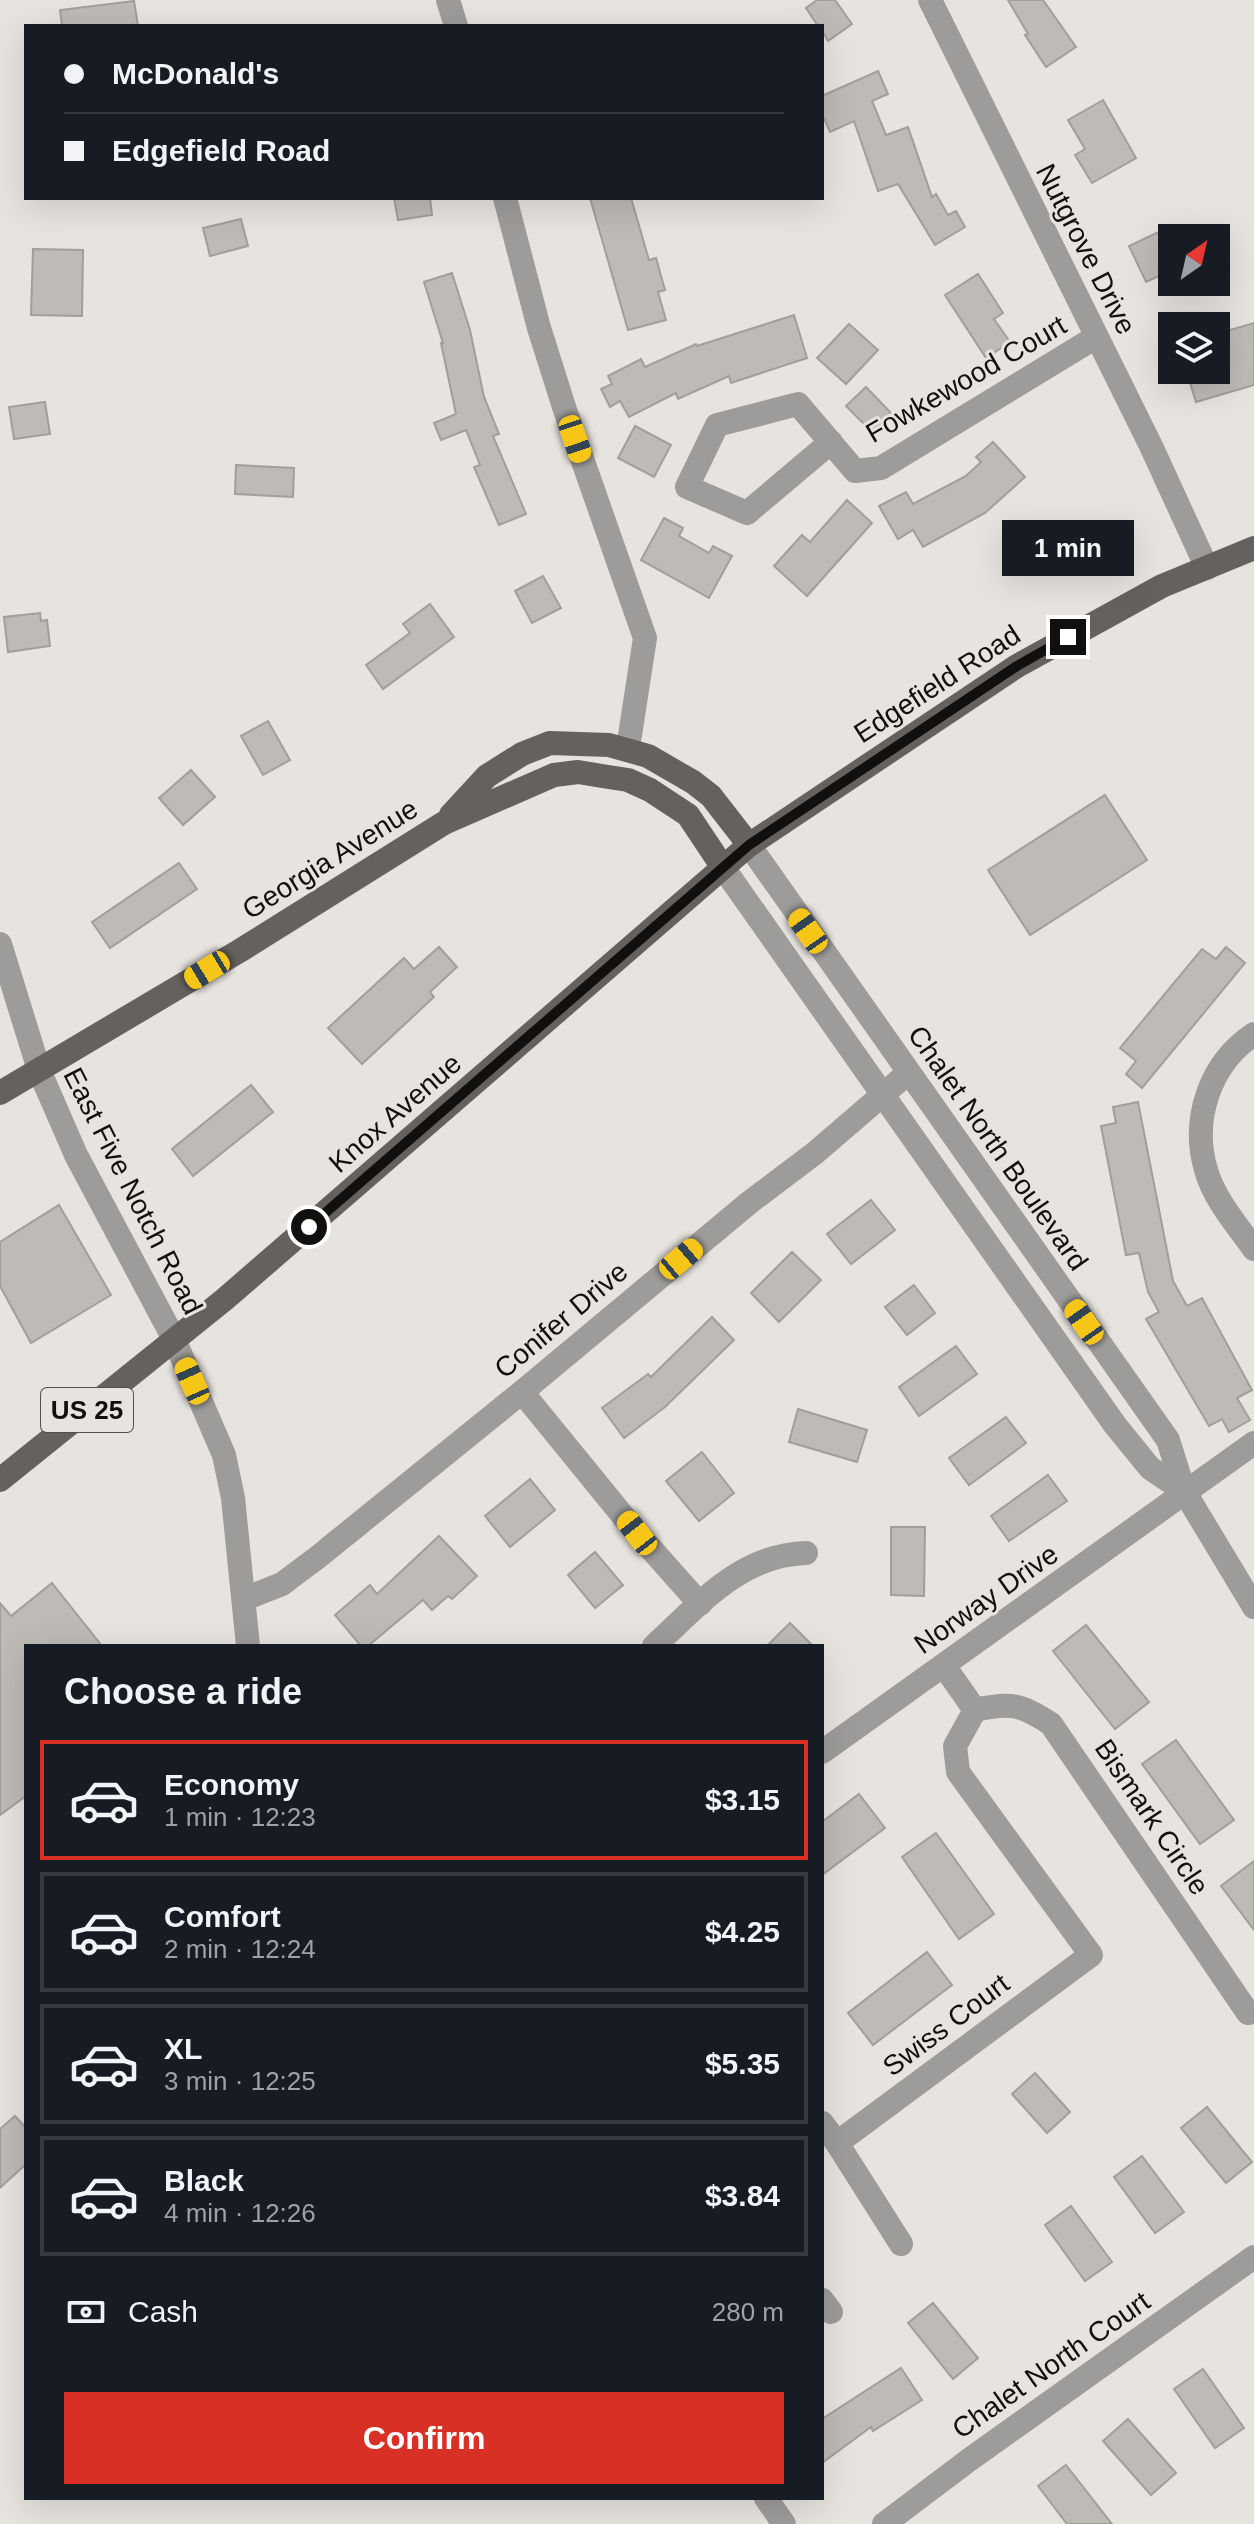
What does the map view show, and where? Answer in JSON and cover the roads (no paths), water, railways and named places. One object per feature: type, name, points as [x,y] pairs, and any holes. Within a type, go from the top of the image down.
[{"type":"main road","name":"Edgefield Road","points":[[749,845],[1017,666],[1162,586],[1254,548]]},
{"type":"main road","name":"Georgia Avenue","points":[[444,823],[487,776],[522,754],[550,743],[568,742],[628,748],[648,756],[711,796],[749,845]]},
{"type":"main road","name":"Georgia Avenue","points":[[0,1093],[241,950],[444,823],[554,775],[578,772],[628,780],[672,803],[688,815],[722,866]]},
{"type":"main road","name":"Knox Avenue","points":[[0,1480],[225,1299],[749,845]]},
{"type":"street","points":[[448,0],[455,24]]},
{"type":"street","name":"Nutgrove Drive","points":[[930,0],[1207,568]]},
{"type":"street","points":[[506,200],[539,328],[565,410],[645,638],[628,748]]},
{"type":"street","name":"Fowkewood Court","points":[[831,442],[747,513],[687,487],[717,425],[798,404],[831,442],[855,471],[881,468],[1096,337]]},
{"type":"street","name":"Chalet North Boulevard","points":[[749,845],[1168,1440],[1184,1491],[1254,1607]]},
{"type":"street","name":"Chalet North Boulevard","points":[[722,866],[1115,1425],[1150,1468],[1184,1491]]},
{"type":"street","name":"East Five Notch Road","points":[[0,944],[39,1070],[76,1155],[174,1339],[224,1455],[233,1498],[248,1644]]},
{"type":"street","points":[[1254,1034],[1224,1061],[1209,1085],[1201,1145],[1206,1171],[1218,1198],[1254,1249]]},
{"type":"street","name":"Conifer Drive","points":[[244,1599],[282,1584],[522,1392],[908,1073]]},
{"type":"street","points":[[522,1392],[637,1533],[700,1604]]},
{"type":"street","name":"Norway Drive","points":[[824,1751],[1254,1443]]},
{"type":"street","points":[[656,1644],[738,1572],[772,1556],[806,1553]]},
{"type":"street","points":[[944,1666],[975,1710]]},
{"type":"street","name":"Bismark Circle","points":[[975,1710],[1006,1703],[1029,1709],[1051,1724],[1248,2013]]},
{"type":"street","name":"Swiss Court","points":[[837,2143],[1091,1955],[958,1772],[955,1746],[975,1710]]},
{"type":"street","points":[[824,2126],[901,2244]]},
{"type":"street","name":"Chalet North Court","points":[[884,2524],[1254,2257]]},
{"type":"street","points":[[767,2500],[784,2524]]}]
